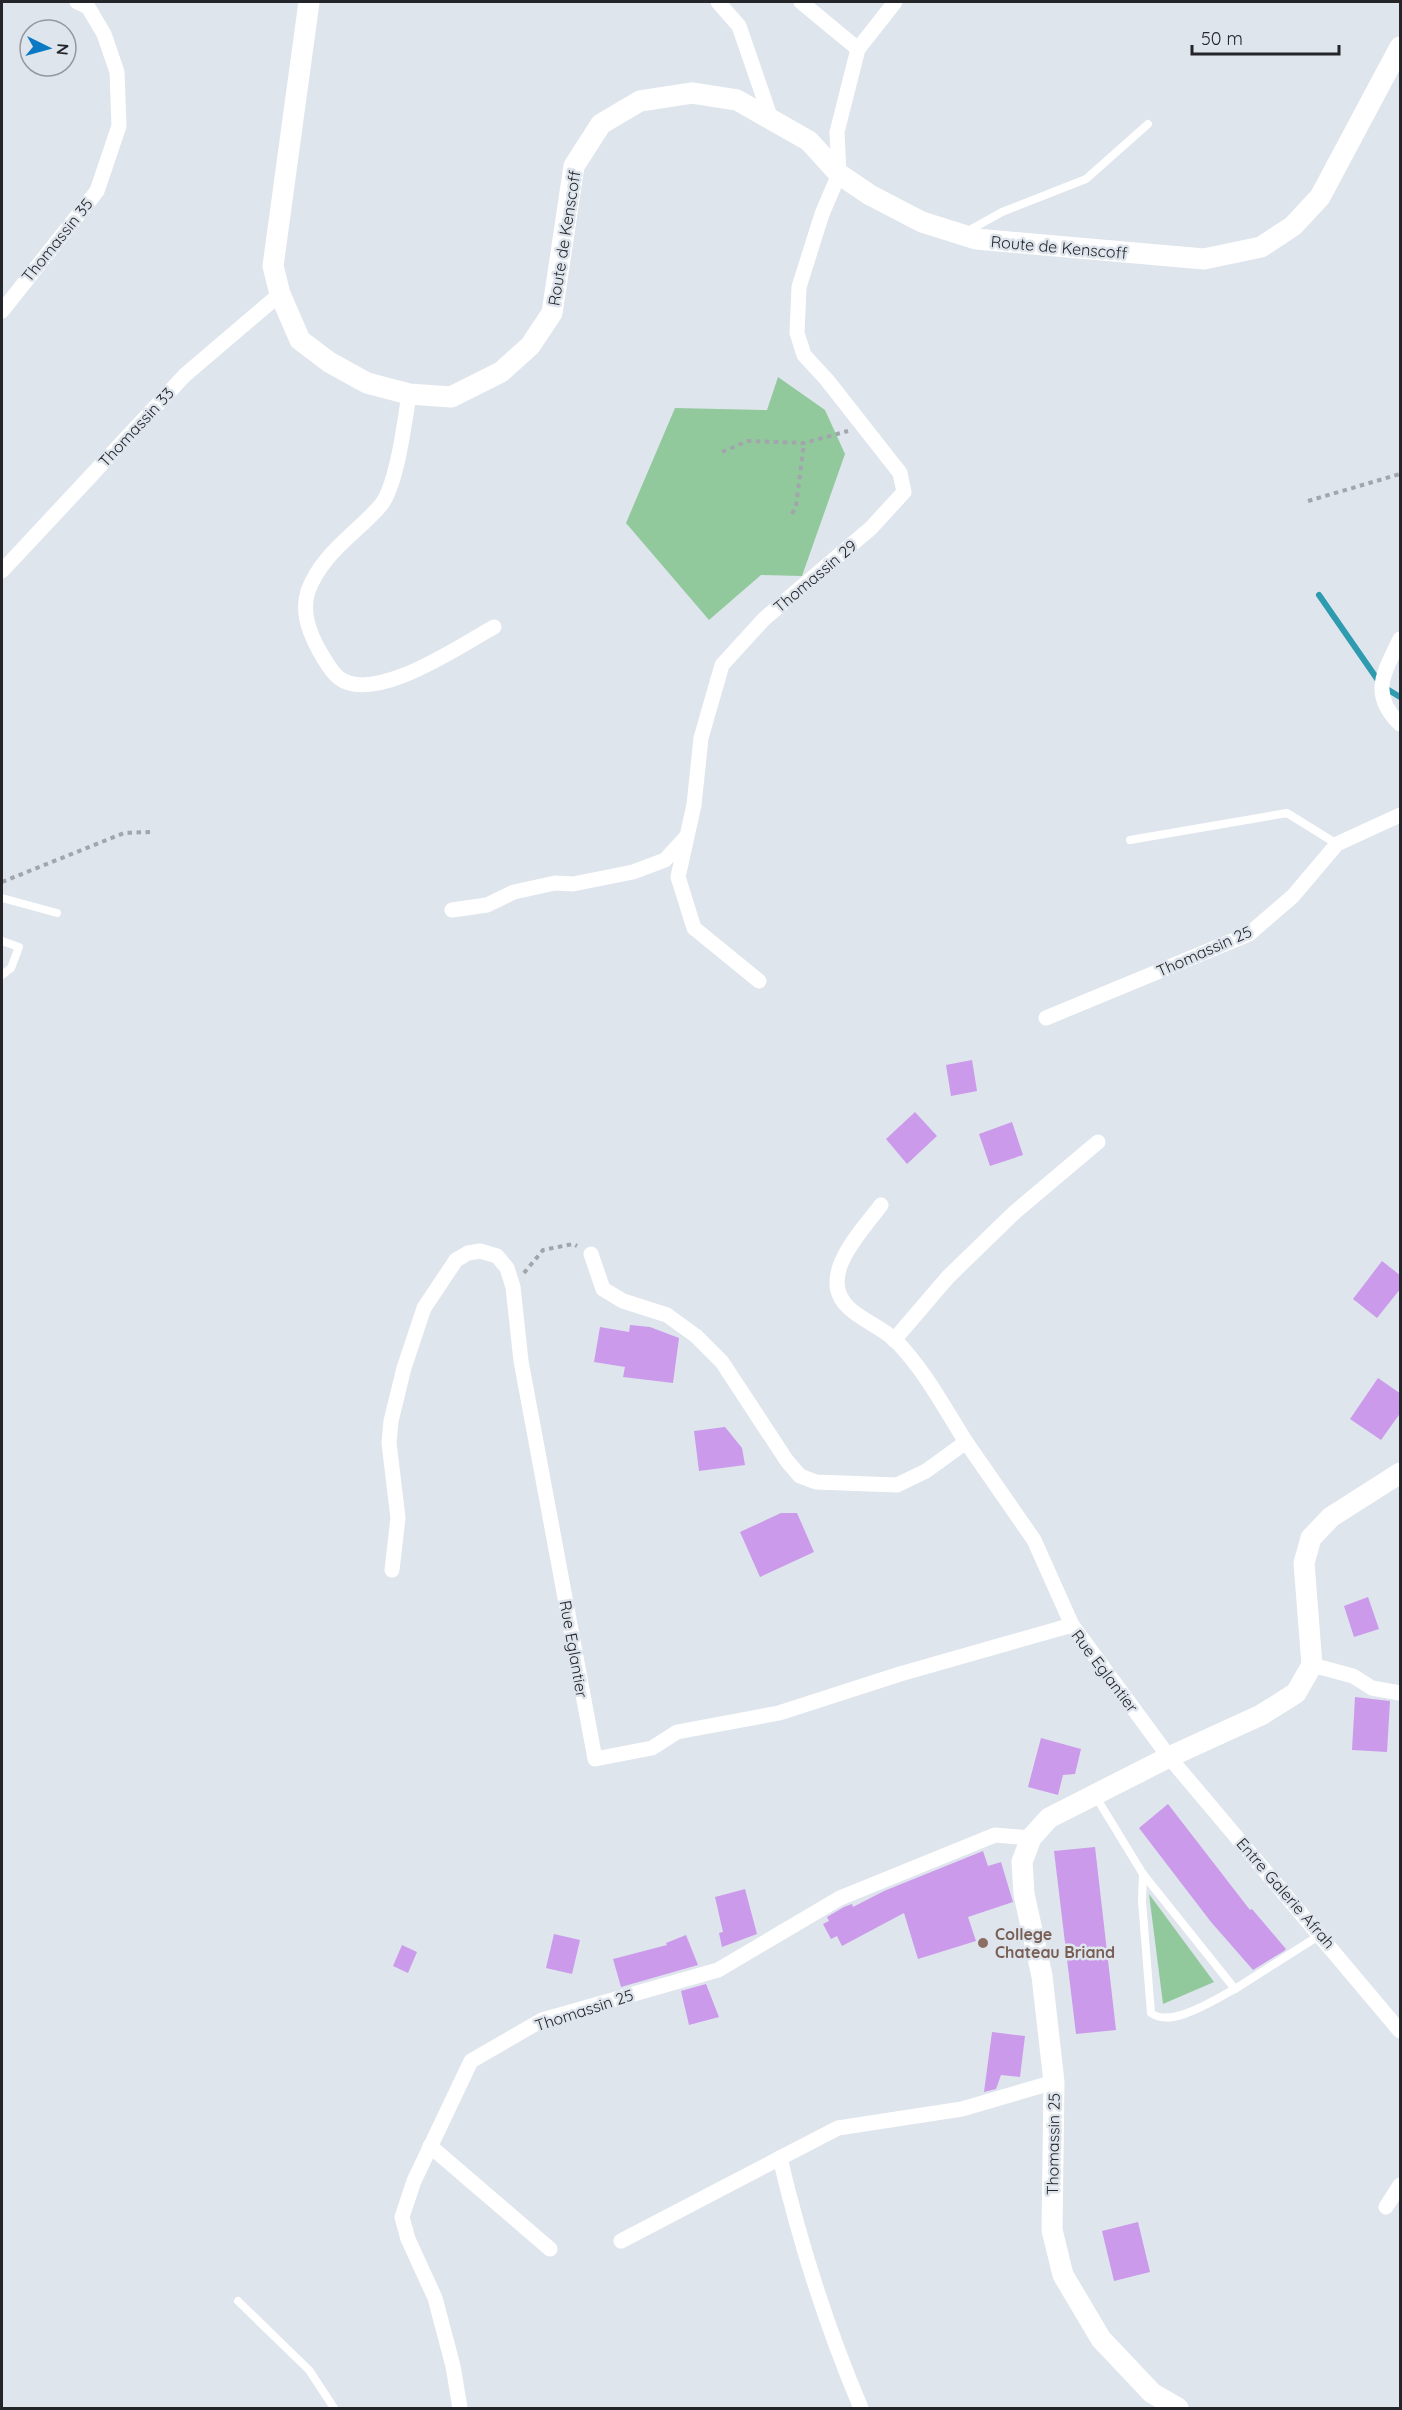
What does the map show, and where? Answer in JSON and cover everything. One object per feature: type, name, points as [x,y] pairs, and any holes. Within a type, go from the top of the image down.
[{"type":"main road","name":"Route de Kenscoff","points":[[309,2],[273,266],[280,294],[300,340],[329,362],[367,383],[409,394],[451,397],[501,372],[530,346],[552,313],[574,166],[601,124],[640,101],[692,93],[737,100],[809,141],[839,174],[870,195],[922,222],[961,235],[1054,247],[1204,259],[1261,247],[1293,226],[1320,197],[1401,47]]},
{"type":"main road","points":[[1312,1665],[1304,1563],[1311,1538],[1331,1517],[1401,1473]]},
{"type":"main road","name":"Thomassin 25","points":[[1178,2409],[1152,2393],[1101,2339],[1063,2275],[1052,2230],[1054,2082],[1042,1976],[1024,1894],[1022,1862],[1031,1838],[1049,1818],[1169,1757],[1261,1715],[1296,1693],[1312,1665]]},
{"type":"street","name":"Thomassin 35","points":[[2,311],[97,191],[119,126],[117,72],[104,34],[88,8],[77,2]]},
{"type":"street","points":[[718,2],[739,26],[771,119]]},
{"type":"street","points":[[801,2],[858,49]]},
{"type":"street","points":[[839,174],[837,132],[858,49],[895,2]]},
{"type":"street","name":"Thomassin 29","points":[[759,981],[694,928],[678,877],[694,805],[700,738],[722,664],[764,619],[871,528],[904,492],[900,473],[804,355],[797,333],[799,287],[822,214],[839,174]]},
{"type":"street","name":"Thomassin 33","points":[[2,571],[185,375],[280,294]]},
{"type":"street","points":[[409,394],[400,452],[383,503],[322,562],[308,594],[307,629],[339,678],[354,684],[375,684],[408,674],[494,627]]},
{"type":"street","points":[[1401,639],[1386,670],[1381,698],[1388,712],[1401,724]]},
{"type":"street","name":"Thomassin 25","points":[[1046,1018],[1249,934],[1293,896],[1337,844],[1401,816]]},
{"type":"street","points":[[452,909],[487,905],[514,892],[555,883],[573,884],[633,872],[665,860],[688,835]]},
{"type":"street","points":[[894,1340],[948,1277],[1015,1212],[1098,1142]]},
{"type":"street","points":[[881,1205],[843,1256],[838,1291],[842,1302],[894,1340],[914,1361],[966,1442],[1034,1540],[1072,1625]]},
{"type":"street","name":"Rue Eglantier","points":[[392,1570],[398,1518],[389,1443],[391,1421],[404,1368],[424,1308],[456,1260],[468,1252],[480,1251],[497,1256],[507,1268],[513,1287],[521,1361],[595,1759],[652,1748],[677,1732],[779,1713],[900,1674],[1072,1625],[1169,1757]]},
{"type":"street","points":[[591,1254],[603,1289],[623,1301],[667,1315],[696,1336],[722,1362],[787,1461],[800,1476],[816,1482],[897,1485],[926,1471],[966,1442]]},
{"type":"street","points":[[1312,1665],[1353,1676],[1372,1688],[1401,1693]]},
{"type":"street","name":"Entre Galerie Afrah","points":[[1169,1757],[1400,2027]]},
{"type":"street","name":"Thomassin 25","points":[[430,2146],[471,2061],[542,2020],[717,1970],[840,1899],[994,1835],[1031,1838]]},
{"type":"street","points":[[621,2241],[838,2128],[962,2109],[1054,2082]]},
{"type":"street","points":[[460,2409],[453,2366],[435,2298],[408,2239],[402,2217],[430,2146],[550,2249]]},
{"type":"street","points":[[780,2158],[794,2216],[843,2367],[861,2409]]},
{"type":"street","points":[[1386,2207],[1401,2185]]},
{"type":"lane","points":[[961,235],[1002,212],[1086,179],[1148,124]]},
{"type":"lane","points":[[1130,840],[1287,813],[1337,844]]},
{"type":"lane","points":[[2,898],[57,913]]},
{"type":"lane","points":[[2,941],[19,947],[11,969],[2,975]]},
{"type":"lane","points":[[1095,1796],[1143,1874],[1234,1989]]},
{"type":"lane","points":[[1143,1874],[1142,1902],[1151,2013],[1164,2019],[1175,2018],[1234,1989],[1322,1935]]},
{"type":"lane","points":[[238,2301],[309,2370],[334,2409]]},
{"type":"path","points":[[722,452],[748,441],[804,444],[838,435],[862,425]]},
{"type":"path","points":[[792,514],[796,506],[804,444]]},
{"type":"path","points":[[1308,501],[1401,474]]},
{"type":"path","points":[[2,882],[124,832],[151,832]]},
{"type":"path","points":[[513,1287],[543,1250],[573,1244],[591,1254]]},
{"type":"green space","points":[[778,377],[825,410],[845,454],[802,576],[761,575],[709,620],[626,523],[675,408],[767,410]]},
{"type":"green space","points":[[1149,1894],[1214,1982],[1163,2004]]},
{"type":"building","points":[[972,1060],[977,1091],[951,1096],[946,1065]]},
{"type":"building","points":[[915,1112],[937,1136],[907,1164],[886,1139]]},
{"type":"building","points":[[1012,1122],[1023,1155],[990,1166],[979,1134]]},
{"type":"building","points":[[1382,1261],[1401,1276],[1401,1288],[1377,1318],[1353,1299]]},
{"type":"building","points":[[630,1325],[650,1327],[679,1338],[673,1383],[623,1377],[625,1367],[594,1362],[600,1327],[629,1332]]},
{"type":"building","points":[[1378,1378],[1401,1394],[1401,1412],[1381,1440],[1350,1419]]},
{"type":"building","points":[[725,1427],[742,1448],[745,1465],[699,1471],[694,1431]]},
{"type":"building","points":[[781,1513],[797,1513],[814,1552],[760,1577],[740,1532]]},
{"type":"building","points":[[1368,1597],[1379,1629],[1354,1637],[1344,1606]]},
{"type":"building","points":[[1355,1697],[1390,1701],[1387,1752],[1352,1750]]},
{"type":"building","points":[[1041,1738],[1081,1749],[1075,1774],[1063,1775],[1058,1795],[1028,1787]]},
{"type":"building","points":[[1168,1804],[1250,1910],[1252,1909],[1286,1949],[1284,1951],[1253,1970],[1211,1922],[1139,1828]]},
{"type":"building","points":[[1095,1847],[1116,2030],[1076,2034],[1054,1851]]},
{"type":"building","points":[[983,1851],[988,1866],[1001,1862],[1013,1902],[968,1917],[976,1941],[918,1959],[904,1913],[842,1946],[837,1936],[831,1939],[823,1924],[829,1921],[827,1917],[844,1907],[852,1904],[853,1907],[884,1891]]},
{"type":"building","points":[[745,1889],[757,1934],[722,1947],[719,1933],[723,1932],[715,1897]]},
{"type":"building","points":[[554,1934],[580,1940],[572,1974],[546,1968]]},
{"type":"building","points":[[686,1935],[698,1965],[621,1987],[613,1959],[667,1945],[666,1943]]},
{"type":"building","points":[[402,1945],[417,1952],[408,1973],[393,1966]]},
{"type":"building","points":[[706,1984],[719,2017],[689,2025],[681,1991]]},
{"type":"building","points":[[992,2032],[1025,2036],[1020,2077],[1001,2075],[996,2089],[984,2092]]},
{"type":"building","points":[[1138,2222],[1150,2272],[1114,2281],[1102,2231]]},
{"type":"waterway","points":[[1319,595],[1382,686],[1400,697]]},
{"type":"place","name":"College Chateau Briand","points":[[983,1943]]}]
